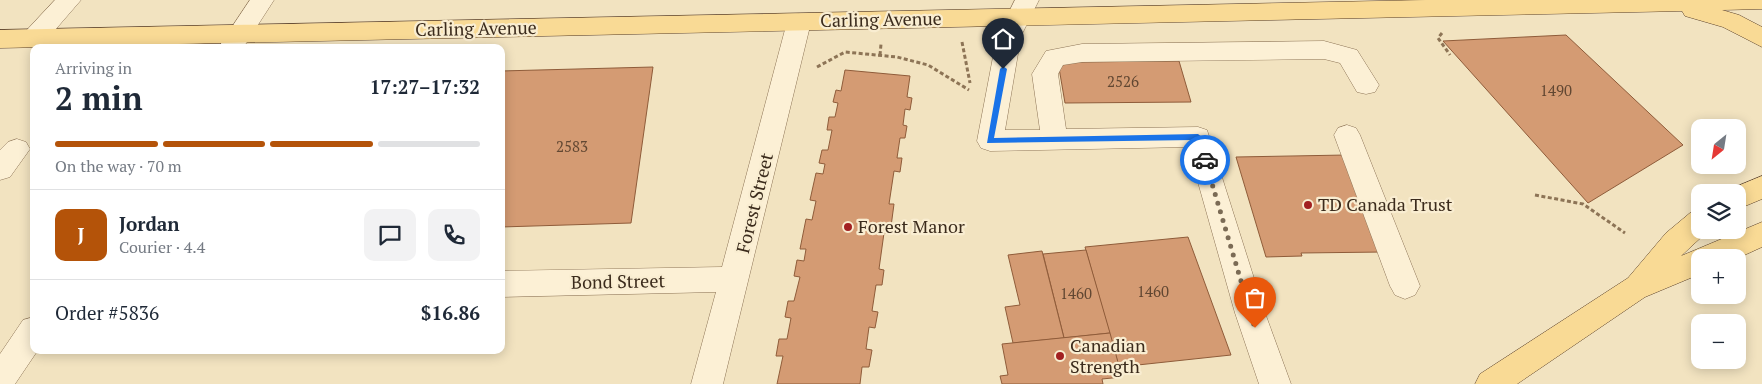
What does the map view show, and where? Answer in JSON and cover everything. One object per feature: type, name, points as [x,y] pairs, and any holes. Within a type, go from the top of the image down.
[{"type":"main road","name":"Carling Avenue","points":[[0,39],[235,41],[799,22],[1023,8],[1762,1]]},
{"type":"main road","points":[[1657,3],[1720,17],[1762,38]]},
{"type":"main road","points":[[1746,194],[1762,187]]},
{"type":"main road","points":[[1635,288],[1676,241],[1691,228]]},
{"type":"main road","points":[[1728,249],[1762,234]]},
{"type":"main road","points":[[1490,384],[1635,288],[1691,265]]},
{"type":"street","points":[[34,38],[69,0]]},
{"type":"street","points":[[235,41],[262,0]]},
{"type":"street","points":[[1023,8],[1009,36],[990,141],[1198,137],[1250,313],[1275,384]]},
{"type":"street","name":"Forest Street","points":[[707,384],[736,279],[799,22]]},
{"type":"street","points":[[1054,140],[1045,74],[1055,57],[1092,53],[1324,50],[1348,56],[1366,85]]},
{"type":"street","points":[[1347,135],[1406,286]]},
{"type":"street","points":[[0,169],[17,149]]},
{"type":"street","name":"Bond Street","points":[[505,284],[736,279]]},
{"type":"street","points":[[0,380],[30,336]]},
{"type":"path","points":[[1443,31],[1438,38],[1450,55]]},
{"type":"path","points":[[814,68],[846,52],[897,57],[928,65],[972,92],[960,37]]},
{"type":"path","points":[[1535,195],[1583,204],[1625,233]]},
{"type":"building","points":[[1566,35],[1683,145],[1588,203],[1443,41]]},
{"type":"building","points":[[1179,61],[1191,102],[1065,103],[1058,62]]},
{"type":"building","points":[[653,67],[631,223],[505,227],[505,71]]},
{"type":"building","name":"Forest Manor","points":[[845,70],[910,76],[907,97],[912,98],[910,110],[905,109],[903,125],[907,126],[905,138],[900,138],[897,158],[902,158],[900,172],[894,171],[889,204],[894,204],[890,234],[884,233],[879,269],[884,270],[882,285],[876,285],[872,311],[878,312],[875,328],[869,327],[866,349],[872,350],[869,367],[862,367],[860,384],[777,384],[783,356],[776,356],[779,339],[787,339],[791,318],[785,317],[788,301],[794,301],[800,277],[794,276],[797,260],[804,261],[806,249],[800,249],[806,219],[812,220],[816,201],[810,200],[816,173],[823,174],[825,164],[819,163],[822,150],[828,150],[832,130],[827,130],[829,117],[835,117],[838,103],[833,102],[836,90],[841,91]]},
{"type":"building","name":"TD Canada Trust","points":[[1346,155],[1383,252],[1301,253],[1302,256],[1266,257],[1236,157]]},
{"type":"building","points":[[1188,237],[1231,355],[1119,367],[1085,247]]},
{"type":"building","points":[[1086,250],[1110,333],[1064,338],[1043,254]]},
{"type":"building","points":[[1042,251],[1064,338],[1013,343],[1005,307],[1020,305],[1008,255]]},
{"type":"building","name":"Canadian Strength","points":[[1110,333],[1122,377],[1102,379],[1103,384],[1002,384],[1000,376],[1008,375],[1002,344]]},
{"type":"way so far","points":[[1205,160],[1255,328]]},
{"type":"place","name":"TD Canada Trust","points":[[1308,205]]},
{"type":"place","name":"Forest Manor","points":[[848,227]]},
{"type":"place","name":"Canadian Strength","points":[[1060,356]]},
{"type":"route","points":[[1003,69],[990,141],[1198,137],[1205,160]]}]
